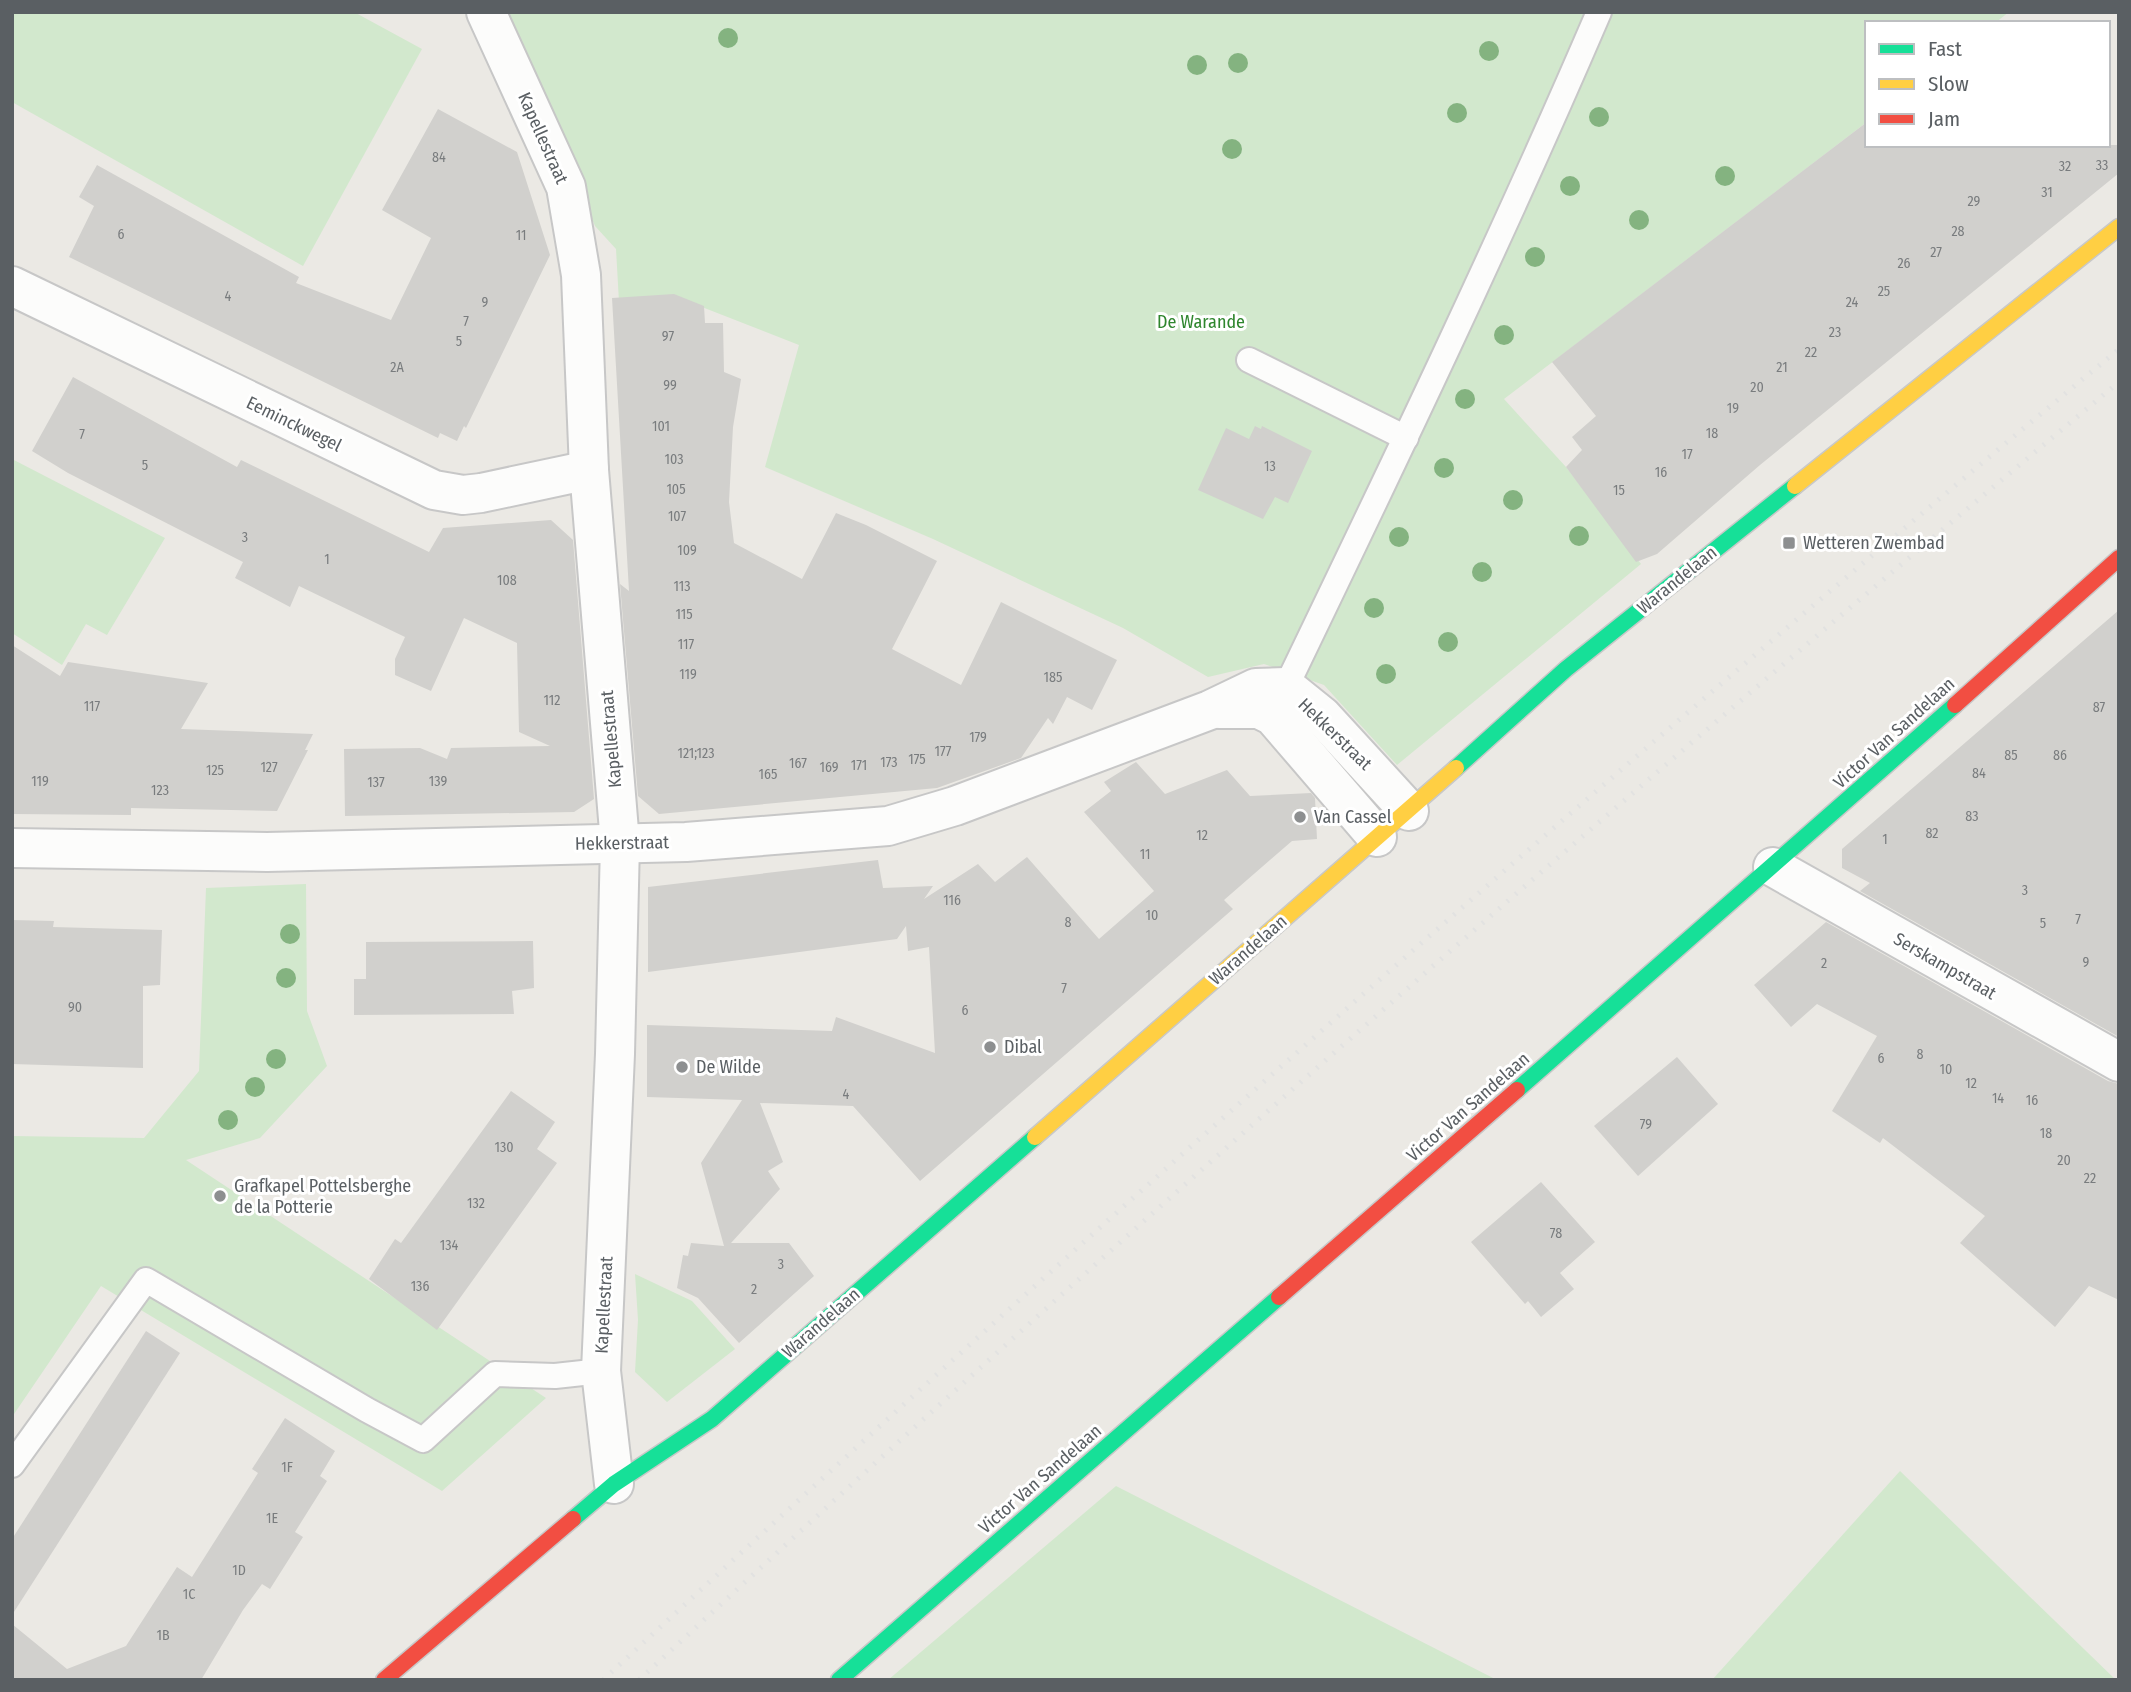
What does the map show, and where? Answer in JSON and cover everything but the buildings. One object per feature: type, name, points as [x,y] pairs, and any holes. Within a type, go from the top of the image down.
[{"type":"main road","name":"Warandelaan","points":[[384,1680],[614,1484],[712,1419],[1409,811],[1566,669],[2119,227]]},
{"type":"main road","name":"Victor Van Sandelaan","points":[[839,1680],[1773,867],[2119,558]]},
{"type":"street","name":"Kapellestraat","points":[[486,12],[566,187],[581,275],[589,470],[620,843],[615,1054],[601,1371],[614,1484]]},
{"type":"street","name":"Eeminckwegel","points":[[12,286],[434,490],[463,495],[481,493],[589,470]]},
{"type":"street","name":"Hekkerstraat","points":[[12,848],[267,852],[685,842],[888,826],[955,806],[1210,710],[1256,688],[1286,687],[1322,716],[1409,811]]},
{"type":"street","name":"Hekkerstraat","points":[[1210,710],[1259,709],[1273,716],[1377,837]]},
{"type":"street","name":"Serskampstraat","points":[[1773,867],[2119,1062]]},
{"type":"lane","points":[[1286,687],[1406,439],[1534,163],[1599,12]]},
{"type":"lane","points":[[1248,360],[1406,439]]},
{"type":"lane","points":[[12,1465],[146,1280],[423,1440],[495,1374],[555,1376],[601,1371]]},
{"type":"green space","points":[[12,12],[354,12],[422,49],[303,266],[12,102]]},
{"type":"green space","name":"De Warande","points":[[508,12],[2009,12],[1998,21],[1865,21],[1865,124],[1504,399],[1566,467],[1641,564],[1397,765],[1324,685],[1264,664],[1208,677],[1123,628],[933,539],[765,467],[799,345],[684,300],[619,302],[616,249],[595,226]]},
{"type":"green space","points":[[12,459],[165,538],[107,635],[86,624],[62,665],[12,633]]},
{"type":"green space","points":[[306,884],[307,1011],[327,1066],[260,1138],[186,1160],[546,1398],[442,1491],[101,1286],[12,1417],[12,1136],[144,1138],[199,1071],[206,888]]},
{"type":"green space","points":[[635,1274],[692,1301],[735,1349],[667,1402],[635,1372],[638,1320]]},
{"type":"green space","points":[[1900,1471],[2116,1680],[1712,1680]]},
{"type":"green space","points":[[1116,1486],[1497,1680],[888,1680]]},
{"type":"railway","points":[[603,1680],[975,1340],[1352,1004],[1733,674],[2119,349]]},
{"type":"railway","points":[[639,1680],[1002,1348],[1370,1021],[1742,699],[2119,382]]},
{"type":"traffic: fast","points":[[1456,768],[1566,669],[1795,486]]},
{"type":"traffic: fast","points":[[1517,1090],[1955,705]]},
{"type":"traffic: fast","points":[[573,1519],[614,1484],[712,1419],[1035,1137]]},
{"type":"traffic: fast","points":[[839,1680],[1279,1297]]},
{"type":"traffic: slow","points":[[1795,486],[2119,227]]},
{"type":"traffic: slow","points":[[1035,1137],[1456,768]]},
{"type":"traffic: jam","points":[[1955,705],[2119,558]]},
{"type":"traffic: jam","points":[[1279,1297],[1517,1090]]},
{"type":"traffic: jam","points":[[384,1680],[573,1519]]},
{"type":"place","name":"Wetteren Zwembad","points":[[1789,543]]},
{"type":"place","name":"Van Cassel","points":[[1300,817]]},
{"type":"place","name":"Dibal","points":[[990,1047]]},
{"type":"place","name":"De Wilde","points":[[682,1067]]},
{"type":"place","name":"Grafkapel Pottelsberghe de la Potterie","points":[[220,1196]]}]
